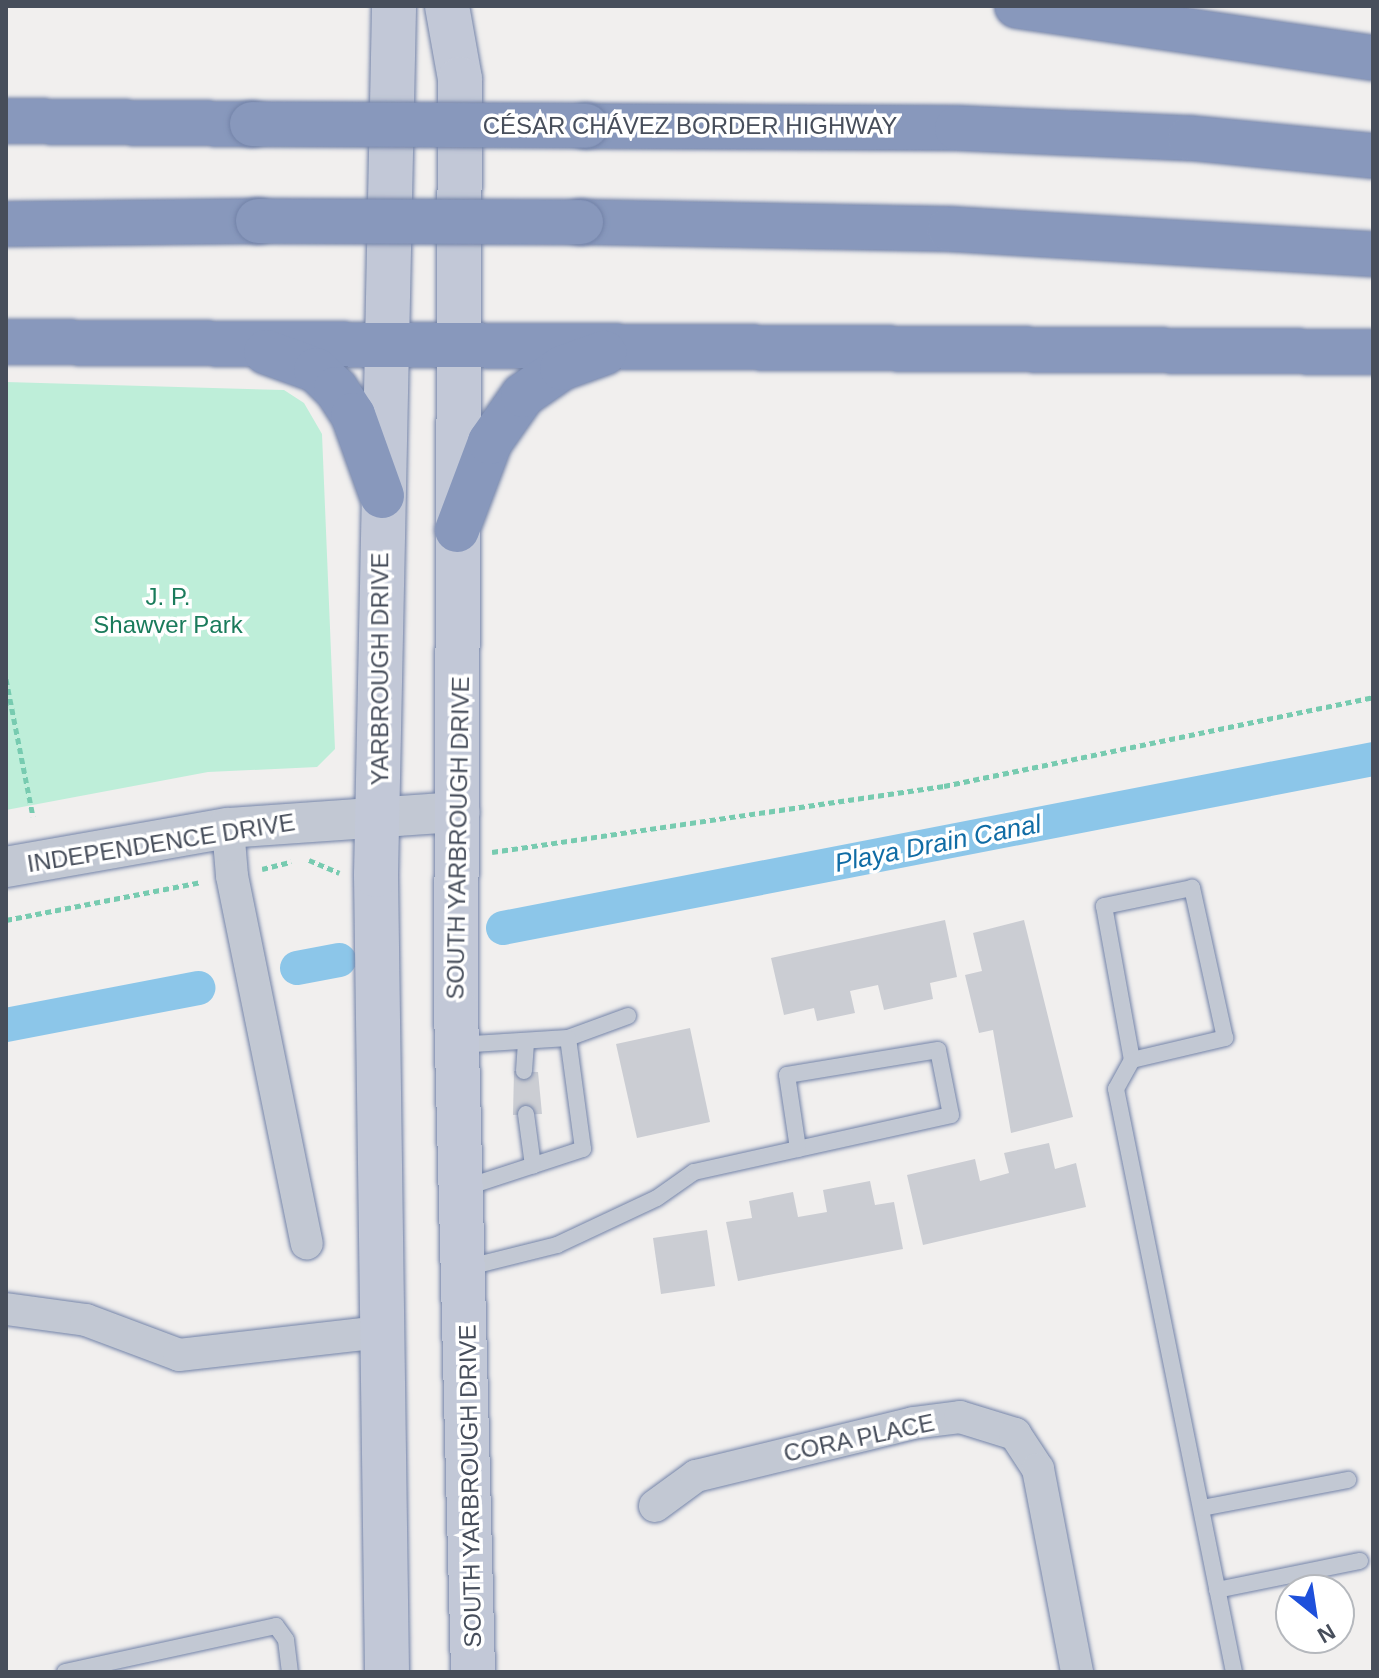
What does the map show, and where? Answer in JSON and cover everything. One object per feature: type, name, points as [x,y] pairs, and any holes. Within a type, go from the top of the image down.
[{"type":"highway","points":[[1017,6],[1373,58]]},
{"type":"highway","name":"CÉSAR CHÁVEZ BORDER HIGHWAY","points":[[6,121],[957,128],[1190,138],[1373,156]]},
{"type":"highway","points":[[6,224],[581,222],[950,229],[1373,254]]},
{"type":"highway","points":[[6,342],[1373,352]]},
{"type":"highway","points":[[245,345],[316,370],[336,389],[353,415],[382,496]]},
{"type":"highway","points":[[457,530],[490,442],[523,395],[562,368],[626,346]]},
{"type":"main road","name":"YARBROUGH DRIVE","points":[[381,1332],[379,818],[382,496],[394,6]]},
{"type":"main road","name":"SOUTH YARBROUGH DRIVE","points":[[447,6],[460,79],[462,345],[457,530],[457,1045],[473,1672]]},
{"type":"main road","points":[[381,1332],[387,1672]]},
{"type":"street","name":"INDEPENDENCE DRIVE","points":[[6,867],[228,828],[459,812]]},
{"type":"street","points":[[228,828],[232,876],[307,1243]]},
{"type":"street","points":[[6,1309],[86,1320],[179,1355],[212,1356],[381,1332]]},
{"type":"street","name":"CORA PLACE","points":[[655,1506],[696,1476],[913,1423],[960,1417],[1015,1434],[1038,1469],[1077,1672]]},
{"type":"lane","points":[[1132,1060],[1225,1038],[1192,888],[1104,906],[1132,1060],[1116,1089],[1234,1672]]},
{"type":"lane","points":[[457,1045],[568,1038],[628,1016]]},
{"type":"lane","points":[[462,1189],[583,1149],[568,1038]]},
{"type":"lane","points":[[524,1071],[526,1043]]},
{"type":"lane","points":[[465,1268],[557,1245],[657,1198],[694,1172],[798,1149],[951,1115],[938,1050],[787,1075],[798,1149]]},
{"type":"lane","points":[[526,1114],[533,1166]]},
{"type":"lane","points":[[1202,1508],[1348,1480]]},
{"type":"lane","points":[[1217,1590],[1360,1561]]},
{"type":"lane","points":[[65,1672],[276,1626],[286,1640],[290,1672]]},
{"type":"path","points":[[6,679],[33,816]]},
{"type":"path","points":[[492,852],[944,786],[1373,697]]},
{"type":"path","points":[[6,920],[304,859],[346,878]]},
{"type":"green space","name":"J. P. Shawver Park","points":[[6,382],[284,390],[304,403],[322,434],[335,749],[317,767],[208,772],[6,810]]},
{"type":"building","points":[[945,920],[957,977],[930,983],[933,999],[884,1010],[878,985],[850,991],[855,1013],[817,1021],[814,1008],[784,1015],[771,958]]},
{"type":"building","points":[[1024,920],[1073,1117],[1011,1133],[993,1030],[979,1033],[965,975],[982,971],[973,933]]},
{"type":"building","points":[[690,1028],[710,1122],[637,1138],[616,1044]]},
{"type":"building","points":[[514,1071],[538,1072],[542,1114],[513,1115]]},
{"type":"building","points":[[1049,1143],[1055,1169],[1076,1163],[1086,1207],[923,1245],[907,1175],[975,1159],[980,1181],[1009,1173],[1004,1153]]},
{"type":"building","points":[[870,1181],[875,1205],[894,1202],[903,1249],[738,1281],[726,1222],[752,1218],[749,1201],[793,1192],[798,1217],[827,1212],[823,1190]]},
{"type":"building","points":[[707,1230],[715,1286],[661,1294],[653,1238]]},
{"type":"waterway","name":"Playa Drain Canal","points":[[503,928],[1373,759]]},
{"type":"waterway","name":"Playa Drain Canal","points":[[297,968],[339,960]]},
{"type":"waterway","name":"Playa Drain Canal","points":[[6,1025],[198,988]]}]
